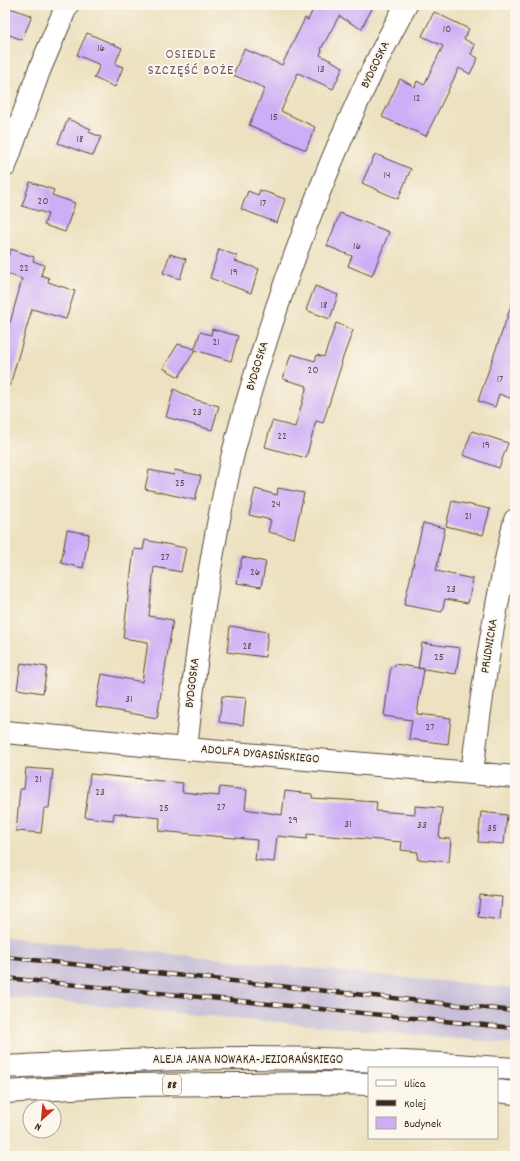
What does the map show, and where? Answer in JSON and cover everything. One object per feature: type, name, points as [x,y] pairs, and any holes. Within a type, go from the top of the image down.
[{"type":"street","points":[[5,166],[40,71],[67,5]]},
{"type":"street","name":"BYDGOSKA","points":[[186,749],[192,687],[204,600],[219,518],[245,409],[296,252],[331,162],[365,87],[406,5]]},
{"type":"street","name":"PRUDNICKA","points":[[472,773],[492,627],[515,520]]},
{"type":"street","name":"ADOLFA DYGASIŃSKIEGO","points":[[5,732],[515,778]]},
{"type":"street","name":"ALEJA JANA NOWAKA-JEZIORAŃSKIEGO","points":[[5,1067],[109,1061],[243,1058],[355,1060],[492,1067]]},
{"type":"street","name":"ALEJA JANA NOWAKA-JEZIORAŃSKIEGO","points":[[498,1068],[515,1069]]},
{"type":"street","name":"ALEJA JANA NOWAKA-JEZIORAŃSKIEGO","points":[[5,1092],[122,1085],[368,1084]]},
{"type":"street","points":[[498,1091],[515,1093]]},
{"type":"shaded area","points":[[5,937],[515,988],[515,1044],[5,997]]},
{"type":"building","points":[[315,5],[374,5],[361,29],[339,16],[321,49],[320,55],[343,67],[333,89],[298,73],[281,111],[315,127],[306,150],[249,125],[265,88],[233,75],[244,49],[282,65],[305,18],[308,20]]},
{"type":"building","points":[[5,6],[32,16],[22,40],[5,33]]},
{"type":"building","points":[[434,12],[469,29],[464,39],[475,45],[471,54],[478,58],[470,74],[459,68],[426,136],[382,117],[400,79],[415,87],[417,81],[424,85],[443,46],[422,36]]},
{"type":"building","points":[[87,33],[122,48],[115,64],[123,67],[115,87],[94,78],[100,65],[77,55]]},
{"type":"building","points":[[68,119],[91,129],[89,132],[101,137],[93,156],[58,143]]},
{"type":"building","points":[[375,154],[411,169],[398,199],[362,183]]},
{"type":"building","points":[[30,182],[54,190],[52,195],[75,203],[65,232],[44,225],[48,214],[22,206]]},
{"type":"building","points":[[260,190],[285,199],[277,223],[241,209],[248,191],[258,195]]},
{"type":"building","points":[[340,213],[389,232],[372,276],[348,266],[352,256],[327,246]]},
{"type":"building","points":[[11,249],[34,257],[33,261],[44,265],[41,275],[49,278],[48,282],[75,291],[66,319],[32,309],[10,385],[5,385],[5,322],[10,323],[22,279],[5,273],[5,265]]},
{"type":"building","points":[[219,249],[237,256],[235,261],[259,269],[251,293],[210,278]]},
{"type":"building","points":[[170,254],[186,259],[180,279],[163,273]]},
{"type":"building","points":[[315,286],[338,295],[330,319],[306,310]]},
{"type":"building","points":[[512,303],[515,303],[515,400],[499,394],[495,407],[478,401]]},
{"type":"building","points":[[336,323],[353,330],[341,363],[323,423],[316,421],[306,458],[265,447],[272,421],[295,427],[307,386],[283,379],[291,354],[315,361],[317,355],[324,357]]},
{"type":"building","points":[[212,329],[238,336],[231,361],[195,350],[179,377],[163,368],[178,344],[195,349],[200,332],[211,335]]},
{"type":"building","points":[[174,389],[193,399],[219,406],[212,430],[166,417]]},
{"type":"building","points":[[472,431],[508,443],[499,468],[463,455]]},
{"type":"building","points":[[149,470],[174,475],[175,470],[201,476],[195,500],[145,489]]},
{"type":"building","points":[[278,488],[304,493],[294,538],[268,532],[271,520],[249,515],[255,489],[277,495]]},
{"type":"building","points":[[452,501],[490,509],[483,535],[446,526]]},
{"type":"building","points":[[423,523],[445,528],[436,571],[473,579],[468,603],[445,599],[442,612],[404,605]]},
{"type":"building","points":[[67,530],[89,534],[83,568],[61,563]]},
{"type":"building","points":[[145,540],[186,548],[181,572],[154,567],[149,616],[173,620],[157,718],[96,707],[102,674],[142,682],[148,642],[123,638],[134,549],[143,550]]},
{"type":"building","points":[[242,557],[266,562],[261,587],[237,583]]},
{"type":"building","points":[[230,626],[268,632],[265,657],[227,652]]},
{"type":"building","points":[[422,643],[460,648],[456,674],[418,668]]},
{"type":"building","points":[[21,663],[47,667],[43,693],[17,689]]},
{"type":"building","points":[[395,664],[424,669],[417,714],[451,718],[448,744],[409,739],[412,720],[384,716],[391,666],[394,667]]},
{"type":"building","points":[[222,696],[246,698],[243,725],[219,722]]},
{"type":"building","points":[[26,768],[53,770],[49,808],[44,808],[41,833],[16,831],[20,789],[24,789]]},
{"type":"building","points":[[90,774],[183,783],[182,792],[219,796],[220,787],[247,790],[245,809],[282,815],[285,791],[312,794],[312,798],[377,802],[376,811],[415,814],[415,806],[442,808],[439,838],[451,839],[449,862],[417,859],[418,852],[401,850],[402,842],[307,834],[307,839],[277,836],[274,862],[255,860],[257,840],[159,831],[160,818],[114,813],[113,820],[85,817]]},
{"type":"building","points":[[481,812],[507,815],[504,844],[478,842]]},
{"type":"building","points":[[480,895],[502,897],[500,920],[478,917]]},
{"type":"railway","points":[[5,957],[515,1011]]},
{"type":"railway","points":[[5,978],[515,1028]]},
{"type":"district","name":"OSIEDLE SZCZĘŚĆ BOŻE","points":[[191,64]]}]
